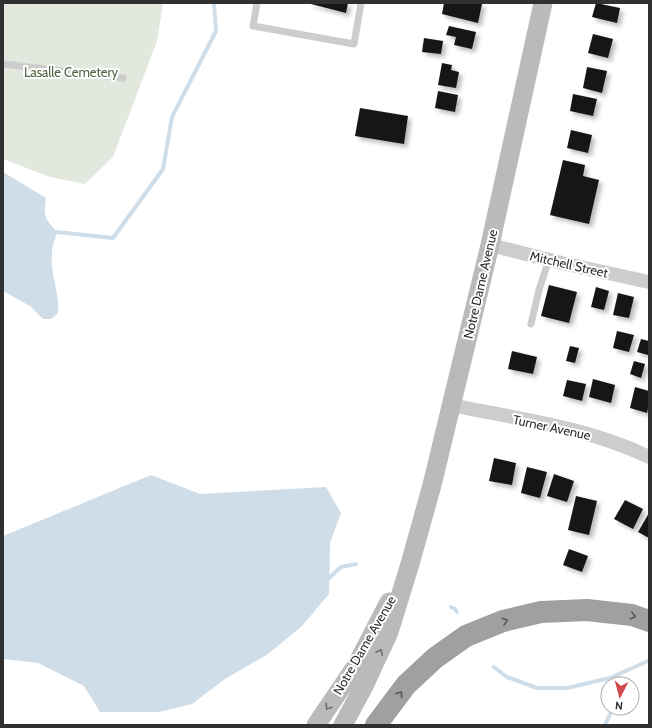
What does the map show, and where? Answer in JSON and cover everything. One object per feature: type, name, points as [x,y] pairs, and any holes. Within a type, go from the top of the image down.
[{"type":"highway","points":[[376,725],[406,685],[435,658],[466,636],[503,621],[541,612],[588,610],[632,615],[649,621]]},
{"type":"main road","name":"Notre Dame Avenue","points":[[344,725],[389,632],[410,564],[432,484],[490,245],[543,3]]},
{"type":"main road","name":"Notre Dame Avenue","points":[[316,725],[356,666],[410,564]]},
{"type":"street","name":"Mitchell Street","points":[[490,245],[649,282]]},
{"type":"street","name":"Turner Avenue","points":[[451,405],[580,432],[622,445],[649,457]]},
{"type":"lane","points":[[257,3],[253,26],[354,44],[361,3]]},
{"type":"lane","points":[[3,64],[123,78]]},
{"type":"lane","points":[[531,324],[539,290],[549,259]]},
{"type":"green space","name":"Lasalle Cemetery","points":[[3,3],[163,3],[157,41],[113,157],[85,184],[50,177],[3,159]]},
{"type":"shaded area","points":[[3,172],[46,198],[46,217],[57,232],[52,249],[52,261],[58,298],[58,313],[51,319],[43,319],[30,306],[3,291]]},
{"type":"shaded area","points":[[151,475],[200,494],[326,487],[341,513],[330,543],[329,594],[302,626],[268,654],[225,679],[192,704],[159,712],[100,712],[84,686],[38,663],[3,659],[3,536]]},
{"type":"building","points":[[307,3],[348,3],[346,13]]},
{"type":"building","points":[[444,3],[482,4],[478,23],[442,14]]},
{"type":"building","points":[[596,3],[620,8],[617,23],[592,17]]},
{"type":"building","points":[[449,26],[476,32],[472,49],[454,45],[456,37],[446,35]]},
{"type":"building","points":[[593,34],[613,39],[608,58],[588,53]]},
{"type":"building","points":[[424,38],[443,41],[441,54],[422,52]]},
{"type":"building","points":[[442,63],[452,65],[451,70],[459,72],[456,88],[438,85]]},
{"type":"building","points":[[587,67],[607,71],[602,93],[583,88]]},
{"type":"building","points":[[438,91],[458,95],[455,112],[435,108]]},
{"type":"building","points":[[573,94],[597,99],[593,116],[570,111]]},
{"type":"building","points":[[360,108],[408,116],[404,144],[355,136]]},
{"type":"building","points":[[571,130],[592,135],[588,153],[567,148]]},
{"type":"building","points":[[563,160],[585,165],[583,176],[599,180],[589,224],[550,215]]},
{"type":"building","points":[[549,285],[577,292],[569,323],[541,316]]},
{"type":"building","points":[[596,287],[609,291],[604,310],[591,307]]},
{"type":"building","points":[[618,293],[634,297],[629,318],[613,315]]},
{"type":"building","points":[[617,331],[634,335],[629,352],[613,348]]},
{"type":"building","points":[[641,339],[649,341],[648,355],[637,352]]},
{"type":"building","points":[[570,346],[579,348],[575,363],[566,361]]},
{"type":"building","points":[[512,351],[537,357],[533,374],[508,369]]},
{"type":"building","points":[[634,361],[645,364],[641,378],[630,374]]},
{"type":"building","points":[[593,379],[615,385],[611,403],[589,397]]},
{"type":"building","points":[[567,380],[586,384],[582,401],[563,396]]},
{"type":"building","points":[[635,387],[649,391],[647,413],[630,408]]},
{"type":"building","points":[[494,458],[516,463],[512,485],[489,481]]},
{"type":"building","points":[[527,467],[547,472],[540,498],[521,493]]},
{"type":"building","points":[[554,474],[574,481],[567,502],[547,496]]},
{"type":"building","points":[[576,496],[597,501],[589,535],[568,530]]},
{"type":"building","points":[[625,500],[643,509],[633,529],[614,519]]},
{"type":"building","points":[[649,513],[649,538],[638,532]]},
{"type":"building","points":[[569,549],[588,556],[582,572],[563,565]]},
{"type":"waterway","points":[[57,232],[113,238],[163,169],[172,117],[216,31],[214,3]]},
{"type":"waterway","points":[[326,581],[341,567],[356,564]]},
{"type":"waterway","points":[[451,607],[457,612]]},
{"type":"waterway","points":[[494,667],[507,677],[537,688],[567,688],[610,678],[648,661]]},
{"type":"waterway","points":[[605,725],[609,716]]}]
